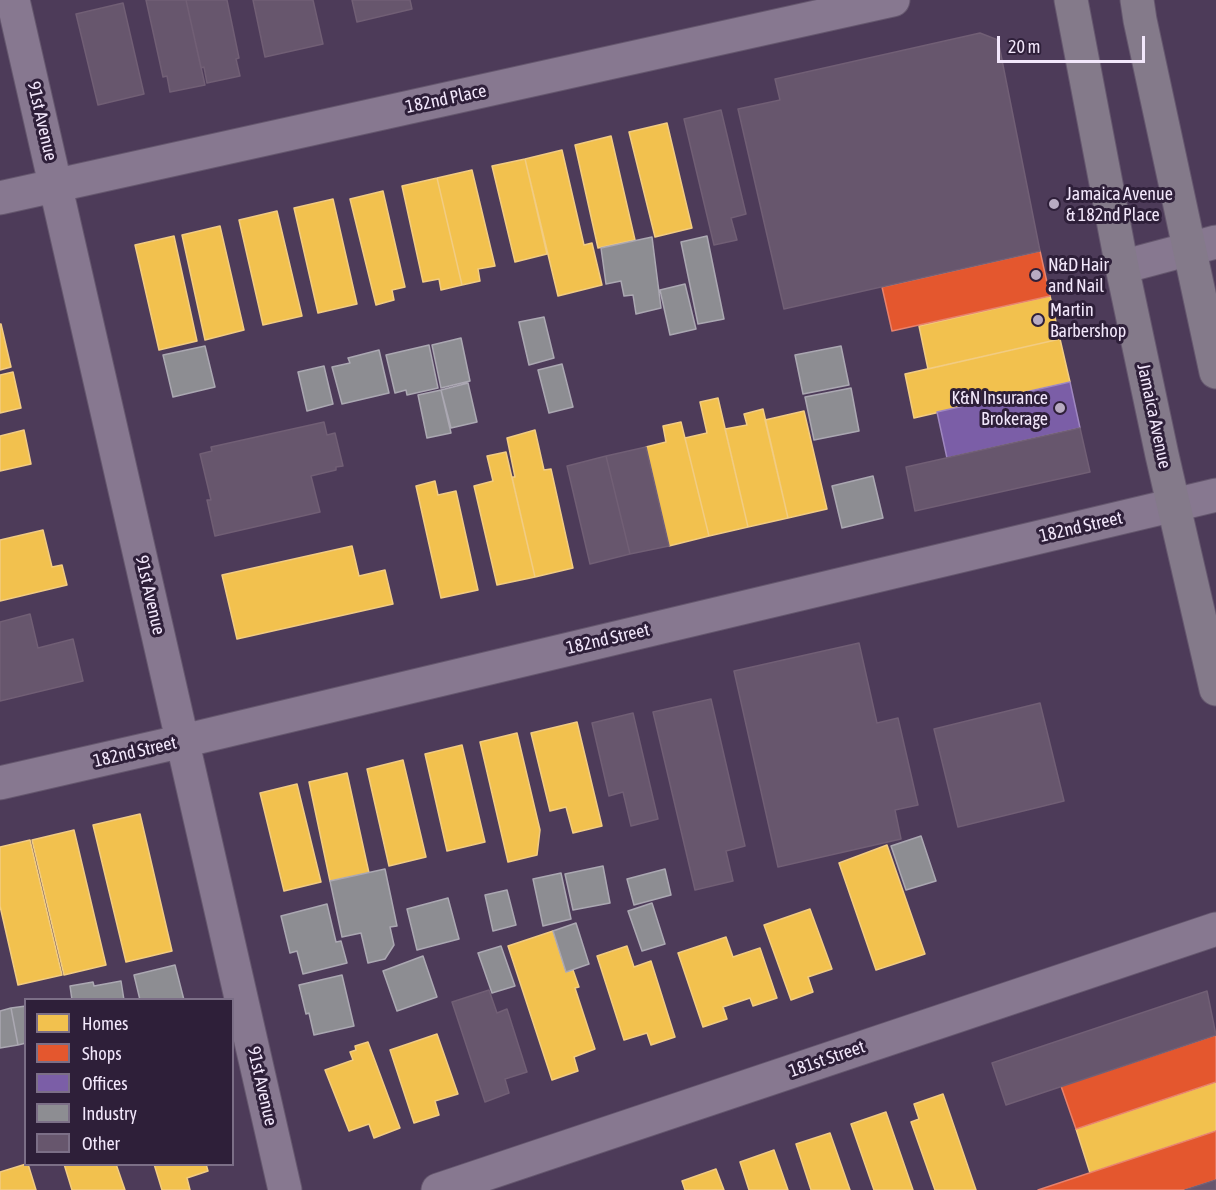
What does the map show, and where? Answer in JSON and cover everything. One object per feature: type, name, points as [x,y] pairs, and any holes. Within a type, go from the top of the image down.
[{"type":"main road","name":"Jamaica Avenue","points":[[1071,0],[1122,267],[1173,506],[1216,689]]},
{"type":"main road","points":[[1137,0],[1140,20],[1203,246],[1216,372]]},
{"type":"street","name":"91st Avenue","points":[[13,0],[285,1190]]},
{"type":"street","name":"182nd Place","points":[[0,198],[893,0]]},
{"type":"street","points":[[1122,267],[1203,246]]},
{"type":"street","name":"182nd Street","points":[[0,783],[1216,495]]},
{"type":"street","name":"181st Street","points":[[438,1190],[1216,929]]},
{"type":"building: Homes","points":[[667,123],[692,228],[655,237],[629,132]]},
{"type":"building: Homes","points":[[611,136],[635,240],[598,248],[575,145]]},
{"type":"building: Homes","points":[[562,150],[584,245],[592,243],[602,285],[558,296],[525,159]]},
{"type":"building: Homes","points":[[525,159],[547,254],[515,262],[492,166]]},
{"type":"building: Homes","points":[[472,170],[495,266],[478,269],[480,281],[462,285],[437,178]]},
{"type":"building: Homes","points":[[437,178],[462,285],[441,290],[439,279],[423,282],[402,186]]},
{"type":"building: Homes","points":[[383,191],[405,287],[392,290],[394,300],[376,305],[350,199]]},
{"type":"building: Homes","points":[[333,199],[357,304],[318,313],[294,208]]},
{"type":"building: Homes","points":[[277,211],[302,316],[263,325],[239,220]]},
{"type":"building: Homes","points":[[220,226],[244,330],[205,340],[182,235]]},
{"type":"building: Homes","points":[[174,236],[197,341],[159,350],[135,245]]},
{"type":"building: Homes","points":[[1050,296],[1060,339],[928,369],[919,326]]},
{"type":"building: Homes","points":[[0,324],[11,367],[0,370]]},
{"type":"building: Homes","points":[[1060,339],[1070,382],[914,418],[905,374]]},
{"type":"building: Homes","points":[[13,372],[21,408],[0,413],[0,375]]},
{"type":"building: Homes","points":[[718,398],[748,527],[709,536],[685,438],[707,433],[700,402]]},
{"type":"building: Homes","points":[[763,409],[788,518],[748,527],[725,429],[747,425],[744,414]]},
{"type":"building: Homes","points":[[804,411],[827,509],[788,518],[765,420]]},
{"type":"building: Homes","points":[[681,422],[709,536],[669,546],[646,447],[666,442],[663,426]]},
{"type":"building: Homes","points":[[24,430],[31,464],[0,471],[0,436]]},
{"type":"building: Homes","points":[[535,430],[544,470],[551,469],[573,568],[535,577],[512,477],[515,477],[507,438]]},
{"type":"building: Homes","points":[[506,452],[535,577],[497,585],[474,486],[493,481],[487,456]]},
{"type":"building: Homes","points":[[435,481],[438,495],[456,491],[478,590],[441,598],[416,486]]},
{"type":"building: Homes","points":[[43,530],[52,567],[62,565],[67,585],[0,601],[0,540]]},
{"type":"building: Homes","points":[[352,546],[359,576],[385,570],[393,604],[237,639],[222,575]]},
{"type":"building: Homes","points":[[577,722],[602,826],[573,833],[566,807],[550,811],[531,733]]},
{"type":"building: Homes","points":[[517,733],[540,830],[537,855],[508,862],[480,742]]},
{"type":"building: Homes","points":[[462,745],[485,842],[447,851],[425,754]]},
{"type":"building: Homes","points":[[403,760],[426,857],[389,866],[367,769]]},
{"type":"building: Homes","points":[[347,773],[369,873],[330,881],[309,782]]},
{"type":"building: Homes","points":[[297,784],[321,882],[284,891],[260,793]]},
{"type":"building: Homes","points":[[140,814],[172,951],[126,962],[93,825]]},
{"type":"building: Homes","points":[[74,830],[106,965],[64,975],[32,840]]},
{"type":"building: Homes","points":[[30,840],[62,975],[18,985],[0,906],[0,847]]},
{"type":"building: Homes","points":[[887,845],[925,954],[876,970],[839,863]]},
{"type":"building: Homes","points":[[810,909],[832,969],[808,977],[813,992],[791,1000],[764,925]]},
{"type":"building: Homes","points":[[553,931],[566,972],[573,970],[579,987],[575,988],[595,1049],[574,1057],[578,1071],[552,1080],[508,946]]},
{"type":"building: Homes","points":[[726,937],[733,957],[760,948],[777,998],[753,1006],[750,998],[723,1007],[727,1019],[703,1027],[678,953]]},
{"type":"building: Homes","points":[[627,946],[634,967],[651,961],[675,1037],[651,1045],[647,1033],[624,1040],[597,956]]},
{"type":"building: Homes","points":[[437,1034],[458,1094],[435,1101],[439,1115],[414,1123],[390,1050]]},
{"type":"building: Homes","points":[[368,1042],[400,1128],[374,1138],[369,1124],[349,1131],[325,1070],[353,1060],[350,1052],[356,1050],[355,1046]]},
{"type":"building: Homes","points":[[1216,1082],[1216,1131],[1090,1173],[1076,1129]]},
{"type":"building: Homes","points":[[943,1094],[976,1190],[935,1190],[911,1122],[919,1119],[914,1104]]},
{"type":"building: Homes","points":[[886,1112],[913,1190],[874,1190],[851,1124]]},
{"type":"building: Homes","points":[[830,1133],[850,1190],[811,1190],[796,1144]]},
{"type":"building: Homes","points":[[774,1150],[788,1190],[749,1190],[740,1162]]},
{"type":"building: Homes","points":[[24,1165],[29,1166],[36,1190],[0,1190],[0,1172]]},
{"type":"building: Homes","points":[[65,1166],[117,1166],[125,1190],[72,1190]]},
{"type":"building: Homes","points":[[155,1166],[207,1166],[208,1171],[187,1178],[190,1190],[162,1190]]},
{"type":"building: Homes","points":[[716,1169],[724,1190],[685,1190],[682,1181]]},
{"type":"building: Shops","points":[[1040,251],[1050,296],[892,331],[882,287]]},
{"type":"building: Shops","points":[[1216,1035],[1216,1082],[1076,1129],[1061,1086]]},
{"type":"building: Shops","points":[[1216,1131],[1216,1180],[1185,1190],[1038,1190]]},
{"type":"building: Offices","points":[[1070,382],[1080,428],[947,458],[937,412]]},
{"type":"building: Industry","points":[[707,236],[724,319],[698,324],[681,242]]},
{"type":"building: Industry","points":[[652,237],[661,308],[636,314],[633,295],[624,296],[621,281],[606,284],[601,248]]},
{"type":"building: Industry","points":[[685,284],[696,329],[670,335],[660,290]]},
{"type":"building: Industry","points":[[544,317],[554,358],[529,365],[519,322]]},
{"type":"building: Industry","points":[[461,338],[470,381],[441,388],[432,345]]},
{"type":"building: Industry","points":[[429,345],[438,388],[407,395],[406,390],[395,393],[386,355]]},
{"type":"building: Industry","points":[[205,346],[215,387],[173,397],[163,355]]},
{"type":"building: Industry","points":[[841,346],[849,385],[803,394],[795,355]]},
{"type":"building: Industry","points":[[379,350],[389,393],[342,404],[332,367],[350,363],[348,358]]},
{"type":"building: Industry","points":[[562,364],[573,407],[549,413],[538,370]]},
{"type":"building: Industry","points":[[324,366],[333,404],[307,411],[298,372]]},
{"type":"building: Industry","points":[[468,383],[477,422],[451,428],[441,390]]},
{"type":"building: Industry","points":[[851,388],[859,431],[814,440],[805,397]]},
{"type":"building: Industry","points":[[441,390],[451,433],[427,438],[418,395]]},
{"type":"building: Industry","points":[[873,476],[883,518],[842,528],[832,486]]},
{"type":"building: Industry","points":[[921,836],[936,881],[906,890],[891,846]]},
{"type":"building: Industry","points":[[603,866],[610,903],[573,910],[565,874]]},
{"type":"building: Industry","points":[[385,869],[397,926],[390,927],[394,945],[385,959],[368,963],[361,933],[342,937],[330,881]]},
{"type":"building: Industry","points":[[665,869],[671,895],[634,905],[627,879]]},
{"type":"building: Industry","points":[[561,873],[571,919],[543,926],[533,879]]},
{"type":"building: Industry","points":[[507,890],[516,925],[493,931],[485,895]]},
{"type":"building: Industry","points":[[448,898],[459,939],[417,950],[407,909]]},
{"type":"building: Industry","points":[[652,903],[665,944],[642,951],[628,911]]},
{"type":"building: Industry","points":[[327,904],[336,942],[341,941],[347,963],[303,974],[297,951],[290,953],[281,916]]},
{"type":"building: Industry","points":[[576,923],[589,964],[566,972],[553,931]]},
{"type":"building: Industry","points":[[501,946],[515,986],[492,993],[478,953]]},
{"type":"building: Industry","points":[[423,956],[437,997],[397,1011],[383,971]]},
{"type":"building: Industry","points":[[175,965],[183,998],[140,998],[134,975]]},
{"type":"building: Industry","points":[[342,975],[354,1026],[314,1035],[299,985]]},
{"type":"building: Industry","points":[[121,981],[124,998],[72,998],[70,986],[93,982],[94,986]]},
{"type":"building: Industry","points":[[24,1006],[24,1044],[18,1045],[11,1008]]},
{"type":"building: Industry","points":[[11,1008],[18,1045],[0,1048],[0,1011]]},
{"type":"building: Other","points":[[146,0],[186,0],[205,85],[170,92],[167,76],[163,77]]},
{"type":"building: Other","points":[[186,0],[227,0],[239,58],[236,59],[240,76],[207,83],[204,67],[201,68]]},
{"type":"building: Other","points":[[253,0],[313,0],[323,44],[265,57]]},
{"type":"building: Other","points":[[352,0],[410,0],[412,9],[357,22]]},
{"type":"building: Other","points":[[123,3],[144,94],[98,105],[76,14]]},
{"type":"building: Other","points":[[980,33],[998,40],[1040,251],[784,309],[738,109],[780,100],[775,79]]},
{"type":"building: Other","points":[[721,110],[746,214],[731,218],[737,240],[714,245],[684,119]]},
{"type":"building: Other","points":[[324,422],[327,435],[335,433],[343,466],[311,476],[320,512],[215,536],[207,500],[211,500],[200,454],[212,451],[211,447]]},
{"type":"building: Other","points":[[1080,428],[1090,472],[915,511],[906,467]]},
{"type":"building: Other","points":[[646,447],[669,546],[630,554],[606,456]]},
{"type":"building: Other","points":[[606,456],[630,554],[590,564],[567,466]]},
{"type":"building: Other","points":[[30,614],[38,648],[73,639],[83,681],[0,701],[0,622]]},
{"type":"building: Other","points":[[859,643],[877,723],[898,718],[918,805],[895,810],[901,839],[778,867],[734,671]]},
{"type":"building: Other","points":[[711,699],[745,846],[726,851],[733,881],[695,890],[653,712]]},
{"type":"building: Other","points":[[1040,703],[1064,801],[958,827],[934,729]]},
{"type":"building: Other","points":[[633,713],[658,819],[631,826],[623,792],[609,796],[592,723]]},
{"type":"building: Other","points":[[489,990],[497,1013],[507,1009],[527,1072],[505,1079],[509,1093],[485,1102],[452,1002]]},
{"type":"building: Other","points":[[1207,991],[1216,1035],[1006,1105],[992,1063]]},
{"type":"building: Other","points":[[1216,1180],[1216,1190],[1185,1190]]},
{"type":"place","name":"Jamaica Avenue & 182nd Place","points":[[1054,204]]},
{"type":"place","name":"N&D Hair and Nail","points":[[1036,275]]},
{"type":"place","name":"Martin Barbershop","points":[[1038,320]]},
{"type":"place","name":"K&N Insurance Brokerage","points":[[1060,408]]}]
